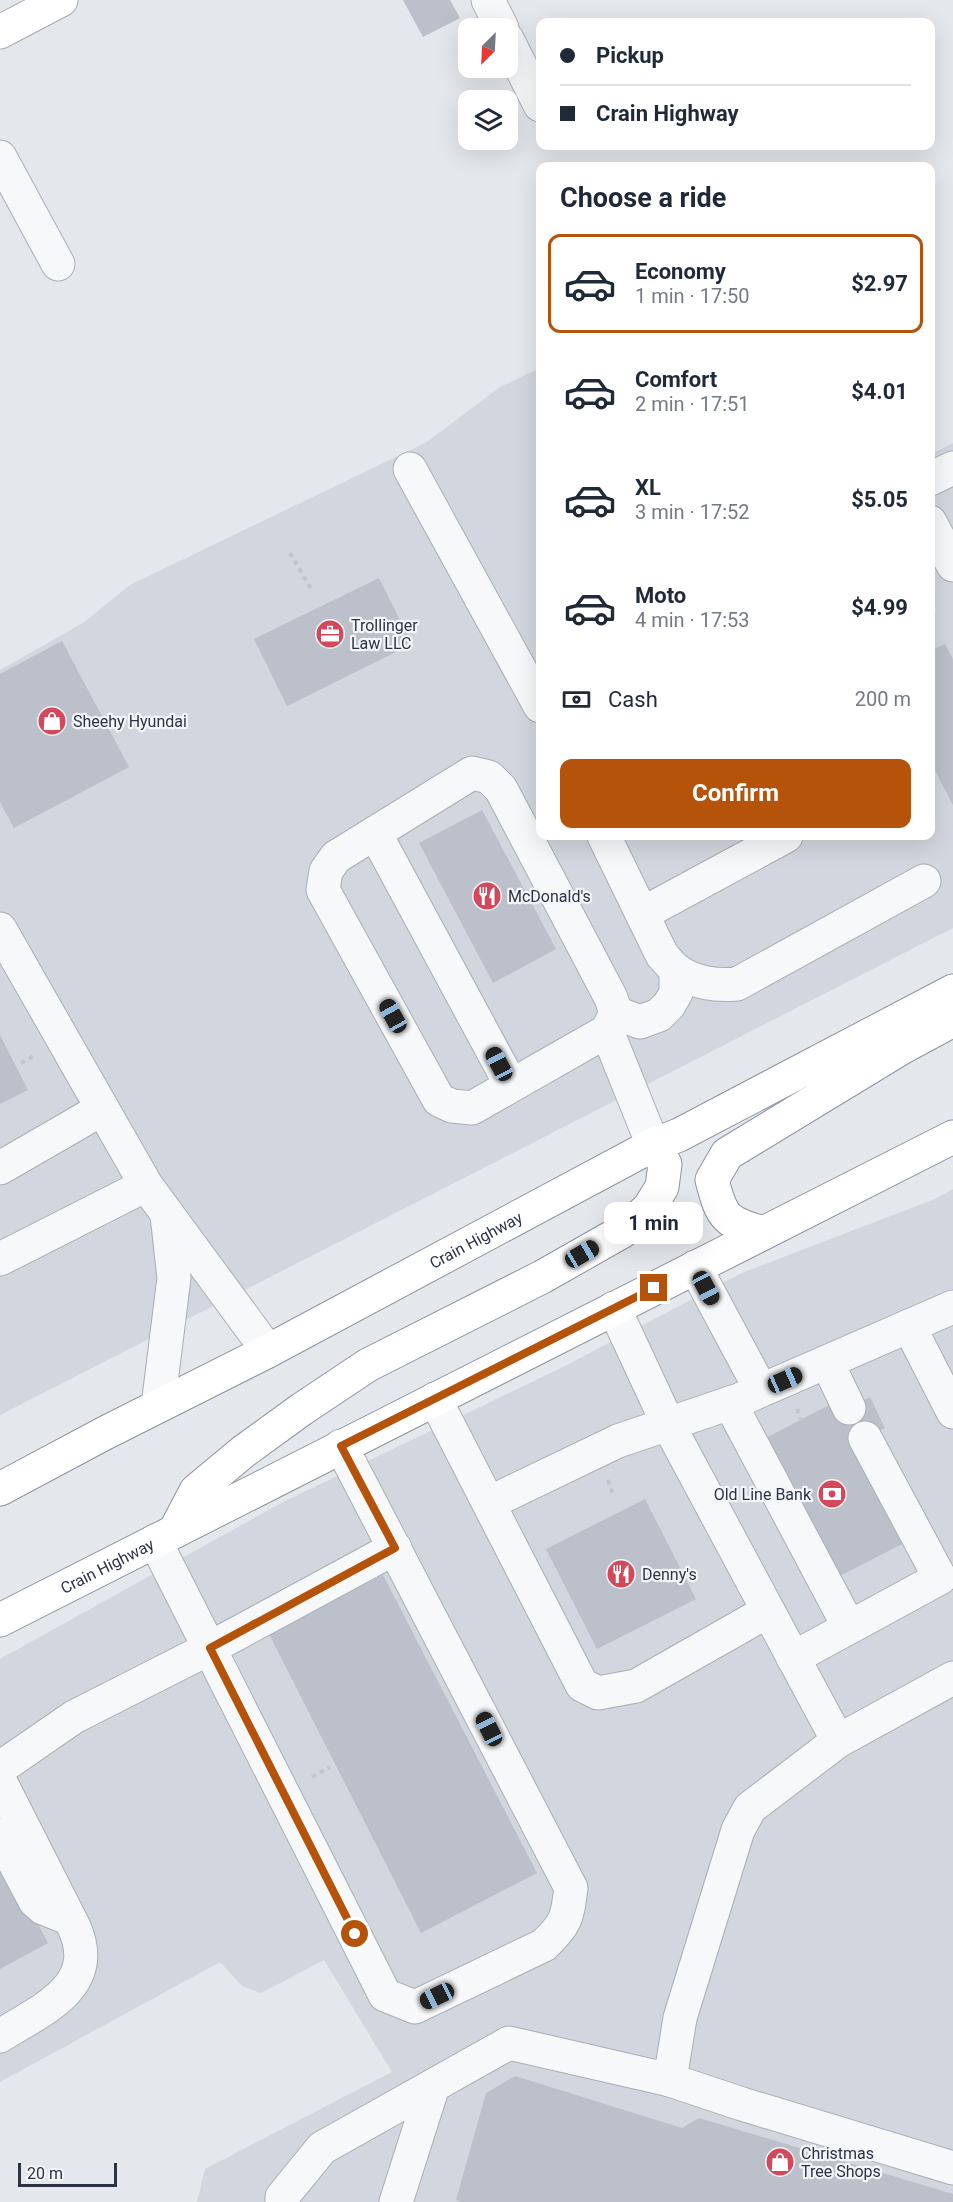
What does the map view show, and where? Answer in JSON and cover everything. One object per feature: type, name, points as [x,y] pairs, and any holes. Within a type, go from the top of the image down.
[{"type":"main road","points":[[0,32],[61,0]]},
{"type":"main road","name":"Crain Highway","points":[[0,1489],[158,1406],[268,1352],[653,1145],[679,1135],[953,991]]},
{"type":"main road","points":[[763,1233],[735,1225],[726,1218],[712,1180],[727,1154],[953,1020]]},
{"type":"main road","points":[[165,1536],[196,1491],[244,1451],[368,1365],[542,1276],[623,1231],[649,1208],[662,1187],[665,1164],[653,1145]]},
{"type":"main road","name":"Crain Highway","points":[[0,1620],[763,1233],[945,1148]]},
{"type":"street","points":[[488,0],[497,18]]},
{"type":"street","points":[[518,61],[536,97]]},
{"type":"street","points":[[0,157],[58,264]]},
{"type":"street","points":[[935,477],[953,468]]},
{"type":"street","points":[[410,469],[536,699]]},
{"type":"street","points":[[935,531],[953,565]]},
{"type":"street","points":[[653,1145],[611,1022],[611,998],[501,789],[489,777],[472,773],[336,857],[326,871],[323,890],[439,1100],[452,1106],[472,1108],[611,1022],[640,1022],[659,1015],[676,993],[676,970]]},
{"type":"street","points":[[375,833],[511,1085]]},
{"type":"street","points":[[606,840],[663,955],[676,970],[702,982],[721,985],[738,984],[924,881]]},
{"type":"street","points":[[642,914],[779,840]]},
{"type":"street","points":[[0,929],[146,1185],[268,1352]]},
{"type":"street","points":[[0,1168],[102,1109]]},
{"type":"street","points":[[0,1259],[146,1185]]},
{"type":"street","points":[[158,1406],[174,1278],[167,1214]]},
{"type":"street","points":[[695,1267],[761,1390]]},
{"type":"street","points":[[489,1503],[618,1441],[730,1403],[953,1307]]},
{"type":"street","points":[[614,1308],[668,1424],[838,1741]]},
{"type":"street","points":[[909,1326],[953,1412]]},
{"type":"street","points":[[827,1362],[849,1408]]},
{"type":"street","points":[[435,1399],[582,1684],[598,1693],[636,1686],[768,1611]]},
{"type":"street","points":[[730,1403],[849,1627]]},
{"type":"street","points":[[793,1658],[940,1578],[865,1438]]},
{"type":"street","points":[[165,1536],[210,1648],[385,1995],[415,2007],[544,1945],[557,1933],[567,1917],[571,1888],[341,1446]]},
{"type":"street","points":[[0,1768],[74,1718],[395,1548]]},
{"type":"street","points":[[670,2080],[680,2018],[738,1830],[750,1808],[838,1741],[953,1678]]},
{"type":"street","points":[[0,1781],[80,1940],[81,1952],[78,1972],[73,1983],[57,2001],[0,2036]]},
{"type":"street","points":[[0,1835],[36,1901],[43,1908],[69,1919]]},
{"type":"street","points":[[282,2202],[282,2197],[322,2148],[509,2043],[670,2080],[953,2168]]},
{"type":"street","points":[[396,2202],[434,2086]]},
{"type":"path","points":[[290,553],[313,592]]},
{"type":"shaded area","points":[[536,370],[536,840],[935,840],[935,452],[953,443],[953,928],[0,1415],[0,670],[83,623],[130,585],[427,442],[500,387]]},
{"type":"shaded area","points":[[953,1189],[953,2202],[197,2202],[205,2169],[392,2072],[324,1960],[261,1993],[242,1986],[220,1962],[0,2082],[0,1659],[283,1502],[565,1366],[742,1273],[935,1199]]},
{"type":"building","points":[[403,0],[450,0],[460,18],[423,37]]},
{"type":"building","points":[[379,578],[412,644],[287,706],[254,639]]},
{"type":"building","name":"Sheehy Hyundai","points":[[62,641],[129,767],[14,828],[0,802],[0,674]]},
{"type":"building","points":[[945,644],[953,659],[953,805],[935,771],[935,649]]},
{"type":"building","name":"McDonald's","points":[[482,810],[556,949],[493,983],[419,843]]},
{"type":"building","points":[[0,1035],[28,1090],[0,1104]]},
{"type":"building","name":"Old Line Bank","points":[[870,1397],[885,1428],[851,1445],[902,1544],[832,1580],[760,1441],[831,1404],[837,1414]]},
{"type":"building","name":"Denny's","points":[[645,1499],[696,1599],[597,1649],[546,1549]]},
{"type":"building","points":[[383,1575],[537,1873],[421,1933],[269,1634]]},
{"type":"building","points":[[0,1852],[48,1943],[0,1969]]},
{"type":"building","points":[[515,2076],[682,2128],[699,2118],[953,2194],[953,2202],[461,2202],[456,2200],[486,2093]]},
{"type":"place","name":"Trollinger Law LLC","points":[[330,634]]},
{"type":"place","name":"Sheehy Hyundai","points":[[52,721]]},
{"type":"place","name":"McDonald's","points":[[487,896]]},
{"type":"place","name":"Old Line Bank","points":[[832,1494]]},
{"type":"place","name":"Denny's","points":[[621,1574]]},
{"type":"place","name":"Christmas Tree Shops","points":[[780,2162]]},
{"type":"route","points":[[355,1934],[210,1648],[395,1548],[341,1446],[654,1288]]}]
